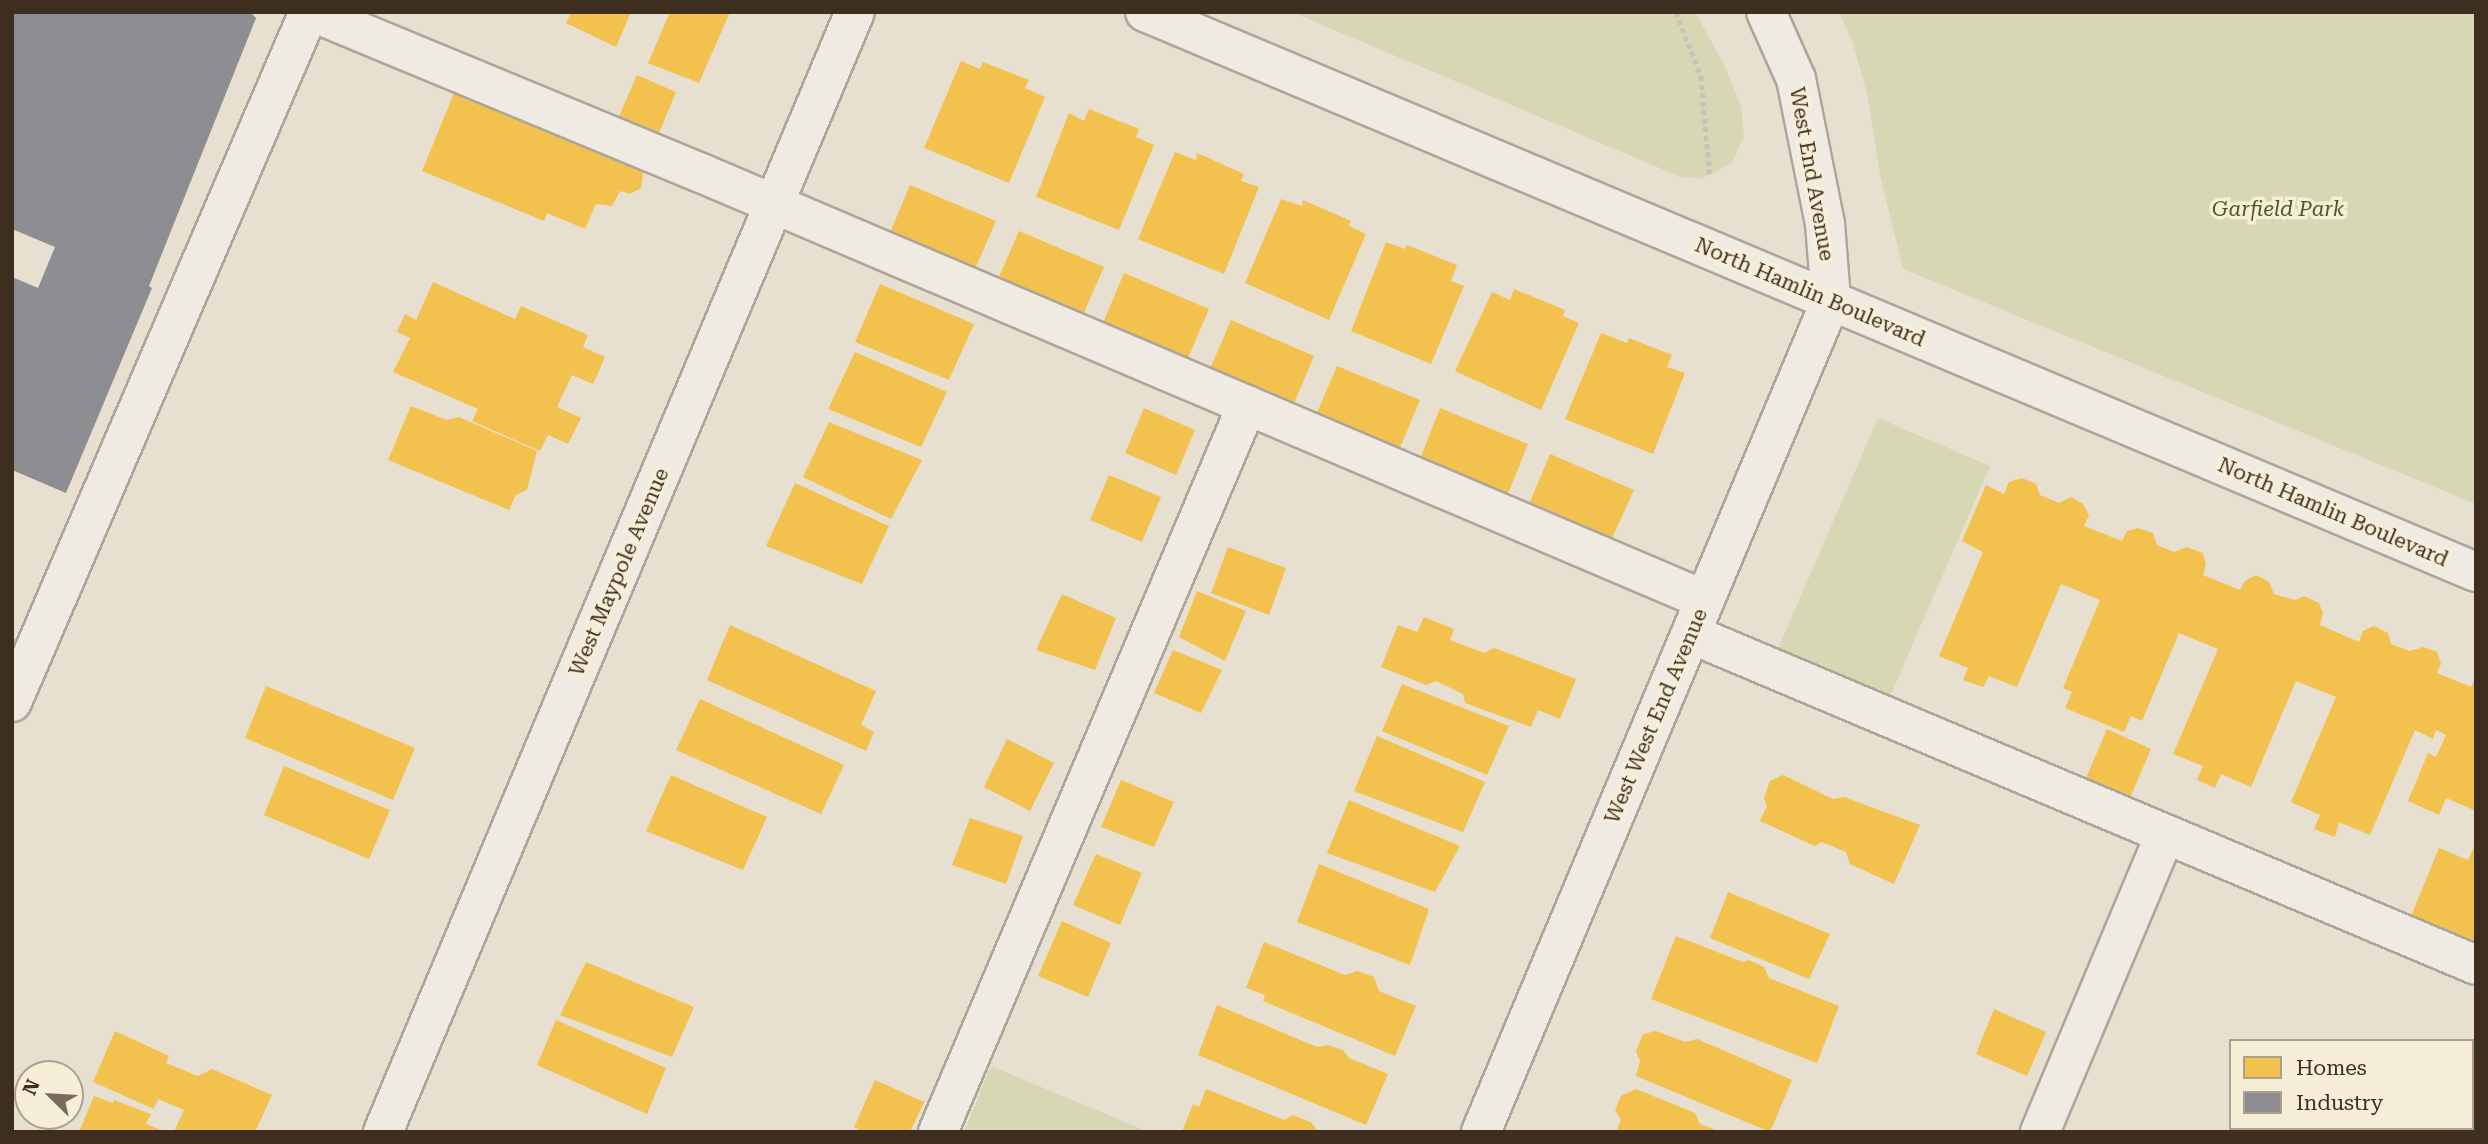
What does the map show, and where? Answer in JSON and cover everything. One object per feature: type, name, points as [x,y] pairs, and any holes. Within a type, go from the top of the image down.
[{"type":"street","points":[[12,702],[311,12],[775,204],[1705,600]]},
{"type":"street","name":"West Maypole Avenue","points":[[383,1132],[855,12]]},
{"type":"street","name":"North Hamlin Boulevard","points":[[1144,12],[2476,572]]},
{"type":"street","name":"West End Avenue","points":[[1766,12],[1796,79],[1825,224],[1831,300]]},
{"type":"street","name":"West West End Avenue","points":[[1481,1132],[1831,300]]},
{"type":"street","points":[[938,1132],[1247,405]]},
{"type":"street","points":[[1690,634],[2476,965]]},
{"type":"street","points":[[2039,1132],[2165,834]]},
{"type":"path","points":[[1676,12],[1701,76],[1710,176]]},
{"type":"green space","points":[[1292,12],[1695,12],[1724,64],[1741,106],[1744,136],[1732,163],[1701,179],[1681,177]]},
{"type":"green space","name":"Garfield Park","points":[[1839,12],[2476,12],[2476,504],[1903,269],[1880,175],[1867,93],[1852,40]]},
{"type":"green space","points":[[1878,418],[1990,466],[1889,699],[1777,651]]},
{"type":"green space","points":[[991,1066],[1149,1132],[964,1132]]},
{"type":"building: Homes","points":[[571,12],[631,12],[616,47],[566,23]]},
{"type":"building: Homes","points":[[670,12],[730,12],[699,83],[648,63]]},
{"type":"building: Homes","points":[[961,61],[980,69],[983,62],[1029,80],[1025,88],[1045,97],[1009,183],[924,148]]},
{"type":"building: Homes","points":[[637,75],[676,92],[657,138],[617,121]]},
{"type":"building: Homes","points":[[454,93],[637,167],[643,173],[641,188],[630,194],[620,191],[612,206],[596,204],[585,229],[547,213],[544,221],[422,171]]},
{"type":"building: Homes","points":[[1089,109],[1139,129],[1136,137],[1154,145],[1119,230],[1036,197],[1069,113],[1084,121]]},
{"type":"building: Homes","points":[[1175,152],[1196,160],[1197,153],[1244,174],[1241,181],[1259,187],[1224,274],[1138,239]]},
{"type":"building: Homes","points":[[910,185],[996,221],[974,271],[889,235]]},
{"type":"building: Homes","points":[[1281,199],[1302,206],[1303,200],[1351,221],[1349,226],[1366,234],[1329,320],[1245,283]]},
{"type":"building: Homes","points":[[1019,231],[1104,267],[1083,315],[998,279]]},
{"type":"building: Homes","points":[[1386,242],[1405,249],[1407,245],[1457,265],[1451,281],[1464,286],[1431,364],[1351,331]]},
{"type":"building: Homes","points":[[1124,273],[1209,309],[1188,358],[1103,323]]},
{"type":"building: Homes","points":[[433,282],[515,319],[521,306],[588,335],[583,347],[605,357],[593,384],[572,375],[557,407],[581,418],[568,444],[548,435],[540,451],[472,421],[478,409],[393,372],[410,338],[397,332],[405,314],[416,320]]},
{"type":"building: Homes","points":[[880,284],[974,324],[949,380],[855,342]]},
{"type":"building: Homes","points":[[1514,289],[1565,310],[1563,316],[1579,323],[1541,410],[1455,371],[1492,292],[1510,300]]},
{"type":"building: Homes","points":[[1231,320],[1314,356],[1293,406],[1209,371]]},
{"type":"building: Homes","points":[[1601,333],[1627,343],[1629,338],[1672,355],[1667,367],[1685,373],[1653,454],[1565,419]]},
{"type":"building: Homes","points":[[855,352],[947,392],[921,447],[828,409]]},
{"type":"building: Homes","points":[[1337,366],[1420,400],[1399,450],[1316,415]]},
{"type":"building: Homes","points":[[411,406],[447,420],[459,417],[537,451],[527,490],[516,495],[509,510],[388,460]]},
{"type":"building: Homes","points":[[1144,408],[1195,430],[1176,475],[1125,453]]},
{"type":"building: Homes","points":[[1440,408],[1528,444],[1508,494],[1420,459]]},
{"type":"building: Homes","points":[[829,422],[922,460],[891,519],[803,477]]},
{"type":"building: Homes","points":[[1550,454],[1634,490],[1612,538],[1530,502]]},
{"type":"building: Homes","points":[[1109,475],[1161,497],[1142,542],[1090,520]]},
{"type":"building: Homes","points":[[2022,478],[2036,484],[2040,495],[2059,503],[2071,497],[2083,504],[2089,515],[2084,526],[2122,541],[2127,531],[2138,528],[2153,533],[2157,545],[2174,552],[2187,547],[2203,553],[2206,564],[2203,575],[2240,590],[2245,581],[2256,575],[2269,582],[2274,594],[2295,600],[2304,596],[2319,603],[2323,613],[2320,625],[2359,642],[2363,631],[2374,626],[2388,633],[2391,644],[2410,651],[2423,647],[2437,652],[2441,664],[2437,673],[2471,687],[2476,676],[2476,811],[2446,798],[2439,815],[2408,801],[2428,753],[2436,757],[2446,735],[2436,730],[2433,739],[2415,730],[2370,835],[2339,822],[2335,837],[2314,829],[2320,815],[2291,802],[2336,697],[2296,681],[2251,787],[2221,774],[2215,788],[2197,780],[2203,766],[2173,754],[2218,649],[2179,633],[2142,721],[2131,716],[2124,732],[2065,708],[2072,692],[2063,688],[2100,600],[2061,584],[2017,687],[1989,676],[1983,687],[1963,680],[1968,668],[1939,656],[1983,552],[1962,541],[1986,485],[2004,494],[2009,482]]},
{"type":"building: Homes","points":[[795,483],[889,526],[862,584],[766,546]]},
{"type":"building: Homes","points":[[1228,547],[1286,568],[1269,615],[1211,593]]},
{"type":"building: Homes","points":[[1197,591],[1246,611],[1225,661],[1179,637]]},
{"type":"building: Homes","points":[[1062,594],[1116,618],[1095,670],[1036,650]]},
{"type":"building: Homes","points":[[1424,617],[1454,629],[1450,640],[1484,653],[1494,648],[1576,679],[1560,719],[1538,710],[1531,727],[1465,703],[1463,694],[1436,681],[1426,685],[1381,667],[1398,625],[1417,632]]},
{"type":"building: Homes","points":[[730,625],[876,691],[861,725],[874,732],[866,751],[707,680]]},
{"type":"building: Homes","points":[[1173,650],[1222,670],[1201,713],[1154,693]]},
{"type":"building: Homes","points":[[1402,684],[1509,726],[1487,775],[1382,731]]},
{"type":"building: Homes","points":[[266,686],[415,748],[393,800],[245,738]]},
{"type":"building: Homes","points":[[700,699],[844,765],[821,814],[676,750]]},
{"type":"building: Homes","points":[[2107,729],[2151,749],[2127,805],[2083,785]]},
{"type":"building: Homes","points":[[1377,736],[1485,782],[1463,832],[1354,791]]},
{"type":"building: Homes","points":[[1007,739],[1054,763],[1030,811],[984,787]]},
{"type":"building: Homes","points":[[284,766],[390,810],[369,859],[264,815]]},
{"type":"building: Homes","points":[[671,775],[767,817],[743,870],[646,831]]},
{"type":"building: Homes","points":[[1783,775],[1833,799],[1844,797],[1920,825],[1894,884],[1850,864],[1846,852],[1822,842],[1815,846],[1760,821],[1767,806],[1764,798],[1770,781]]},
{"type":"building: Homes","points":[[1121,780],[1174,802],[1154,847],[1101,827]]},
{"type":"building: Homes","points":[[1349,800],[1460,846],[1435,892],[1327,853]]},
{"type":"building: Homes","points":[[970,818],[1023,836],[1006,884],[952,865]]},
{"type":"building: Homes","points":[[2476,843],[2476,949],[2409,921],[2439,848],[2468,860]]},
{"type":"building: Homes","points":[[1096,854],[1142,873],[1120,925],[1073,905]]},
{"type":"building: Homes","points":[[1319,864],[1429,909],[1410,965],[1297,922]]},
{"type":"building: Homes","points":[[1728,892],[1830,934],[1809,979],[1710,938]]},
{"type":"building: Homes","points":[[1062,921],[1111,943],[1088,997],[1038,976]]},
{"type":"building: Homes","points":[[1676,936],[1743,962],[1749,960],[1764,967],[1769,978],[1839,1006],[1817,1063],[1651,999]]},
{"type":"building: Homes","points":[[1264,942],[1345,975],[1357,971],[1374,977],[1379,991],[1416,1006],[1395,1056],[1263,1001],[1265,995],[1246,988]]},
{"type":"building: Homes","points":[[586,962],[694,1007],[672,1057],[560,1015]]},
{"type":"building: Homes","points":[[1217,1005],[1317,1047],[1328,1045],[1343,1050],[1349,1058],[1388,1074],[1366,1125],[1198,1055]]},
{"type":"building: Homes","points":[[1994,1009],[2046,1032],[2027,1076],[1976,1054]]},
{"type":"building: Homes","points":[[556,1020],[666,1068],[647,1114],[537,1065]]},
{"type":"building: Homes","points":[[115,1031],[169,1056],[166,1063],[198,1076],[212,1069],[272,1095],[255,1132],[174,1132],[184,1110],[158,1099],[154,1109],[93,1082]]},
{"type":"building: Homes","points":[[1656,1031],[1685,1042],[1697,1039],[1792,1080],[1770,1132],[1636,1076],[1640,1061],[1636,1051],[1643,1034]]},
{"type":"building: Homes","points":[[875,1080],[924,1102],[910,1132],[863,1132],[854,1127]]},
{"type":"building: Homes","points":[[1206,1089],[1284,1120],[1293,1115],[1312,1123],[1318,1132],[1182,1132],[1193,1104],[1199,1107]]},
{"type":"building: Homes","points":[[1636,1089],[1695,1113],[1700,1124],[1721,1132],[1616,1132],[1621,1120],[1615,1110],[1621,1096]]},
{"type":"building: Homes","points":[[94,1096],[113,1103],[114,1100],[151,1114],[146,1124],[166,1132],[79,1132],[84,1130],[84,1120]]},
{"type":"building: Industry","points":[[12,12],[250,12],[256,18],[149,286],[152,288],[66,493],[12,470],[12,277],[38,288],[55,247],[12,229]]}]
